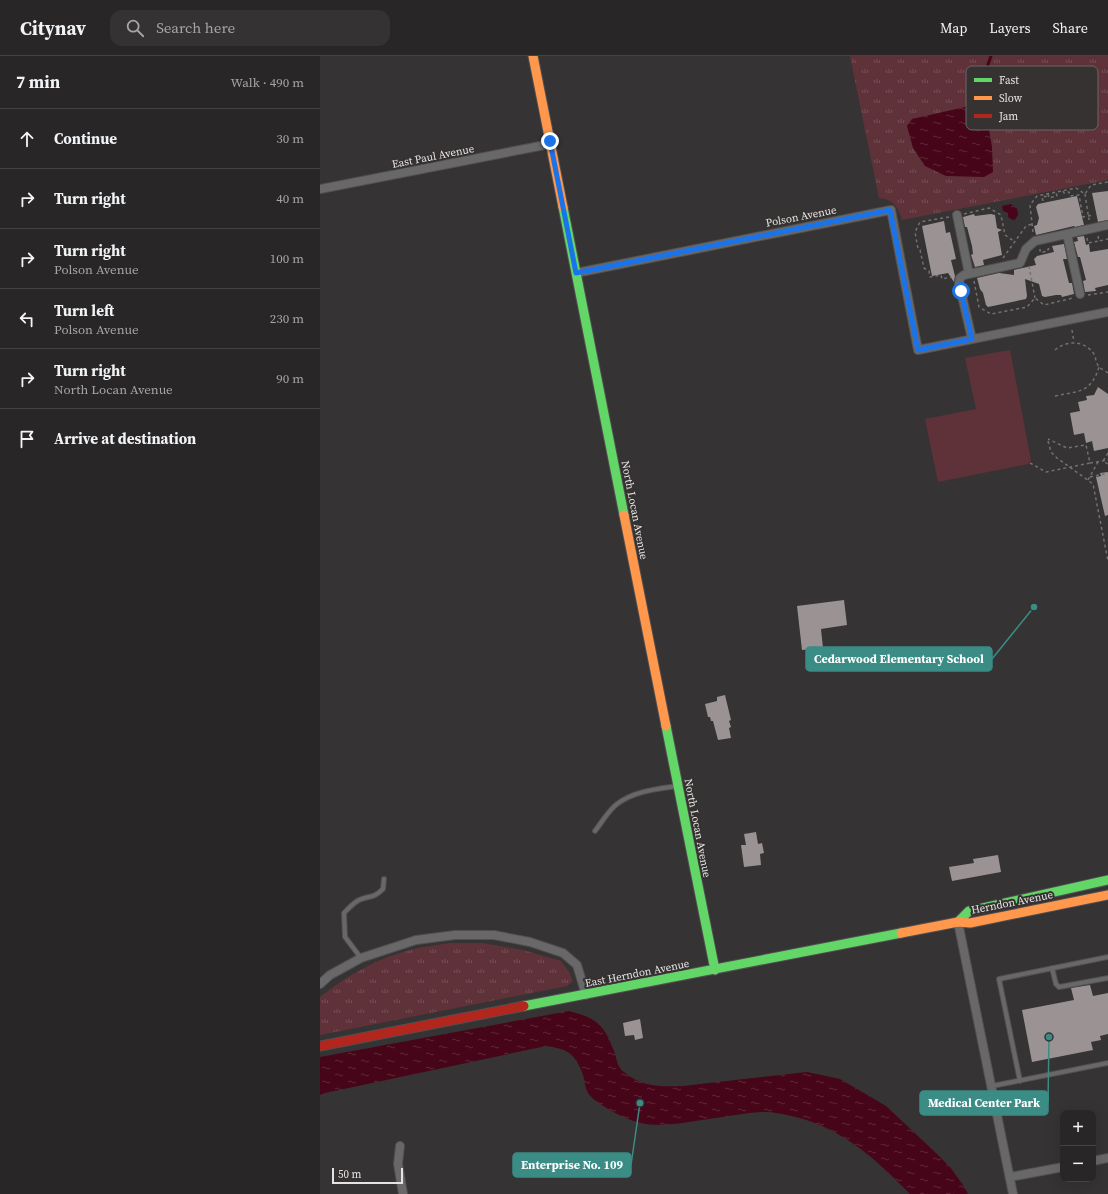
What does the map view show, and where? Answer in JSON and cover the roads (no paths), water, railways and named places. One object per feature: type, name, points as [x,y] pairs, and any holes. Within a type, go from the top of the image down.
[{"type":"main road","name":"North Locan Avenue","points":[[533,56],[714,970]]},
{"type":"main road","name":"Herndon Avenue","points":[[958,922],[969,911],[1108,880]]},
{"type":"main road","name":"Herndon Avenue","points":[[958,922],[970,923],[1108,895]]},
{"type":"main road","name":"East Herndon Avenue","points":[[320,1046],[958,922]]},
{"type":"street","name":"East Paul Avenue","points":[[320,189],[550,144]]},
{"type":"street","name":"Polson Avenue","points":[[576,273],[890,210],[918,350],[972,339]]},
{"type":"street","points":[[957,215],[971,276]]},
{"type":"street","points":[[1108,225],[1035,241],[1026,249],[1020,263],[971,276],[964,275],[960,278],[972,339],[1108,312]]},
{"type":"street","points":[[1068,234],[1082,295]]},
{"type":"street","points":[[958,922],[1013,1194]]},
{"type":"street","points":[[320,984],[330,975],[361,958],[416,940],[455,934],[494,935],[530,942],[563,953],[571,958],[577,965],[586,995]]},
{"type":"street","points":[[400,1146],[398,1164],[403,1194]]},
{"type":"street","points":[[1096,1160],[1108,1158]]},
{"type":"street","points":[[1010,1177],[1060,1168]]},
{"type":"lane","points":[[595,831],[611,810],[626,798],[639,793],[678,786]]},
{"type":"lane","points":[[361,958],[345,937],[344,913],[360,899],[377,896],[383,889],[384,879]]},
{"type":"lane","points":[[1020,1080],[999,979],[1108,957]]},
{"type":"lane","points":[[1052,968],[1055,981],[1059,987],[1108,978]]},
{"type":"lane","points":[[992,1086],[1108,1063]]},
{"type":"water","points":[[966,105],[966,130],[989,130],[992,147],[993,172],[984,177],[946,176],[925,166],[913,148],[907,126],[912,119],[965,107]]},
{"type":"water","points":[[1011,204],[1017,208],[1018,215],[1014,221],[1008,217],[1008,213],[1003,211],[1002,206]]},
{"type":"water","points":[[569,1011],[586,1016],[598,1024],[607,1034],[620,1069],[637,1081],[652,1085],[683,1086],[807,1072],[840,1079],[886,1106],[950,1167],[968,1194],[910,1194],[869,1156],[840,1135],[823,1126],[787,1115],[769,1112],[754,1113],[666,1125],[637,1122],[610,1110],[591,1097],[587,1091],[583,1075],[574,1057],[570,1053],[560,1049],[546,1046],[320,1095],[320,1057]]},
{"type":"waterway","points":[[987,66],[991,56]]},
{"type":"place","name":"Cedarwood Elementary School","points":[[1034,607]]},
{"type":"place","name":"Medical Center Park","points":[[1049,1037]]},
{"type":"place","name":"Enterprise No. 109","points":[[640,1103]]}]
